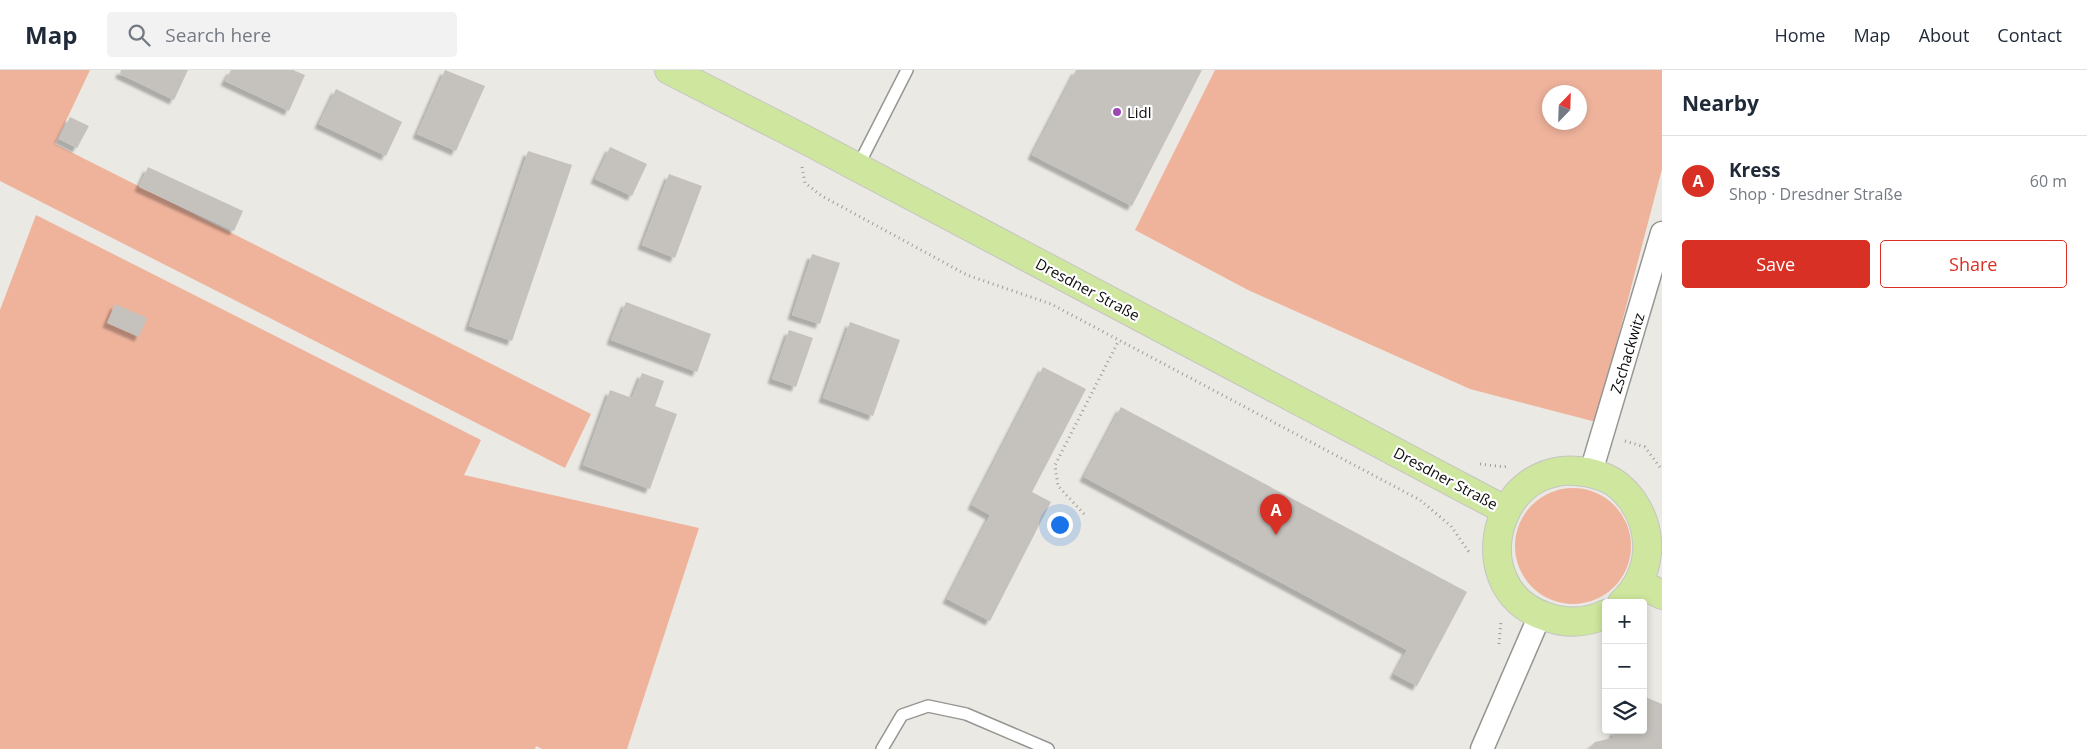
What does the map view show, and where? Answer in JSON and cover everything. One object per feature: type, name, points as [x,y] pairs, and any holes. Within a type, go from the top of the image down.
[{"type":"main road","name":"Dresdner Straße","points":[[670,70],[1505,510]]},
{"type":"main road","name":"Dresdner Straße","points":[[1602,615],[1576,622],[1558,621],[1540,615],[1519,600],[1503,579],[1497,556],[1497,532],[1505,510],[1520,490],[1541,477],[1564,470],[1591,472],[1610,480],[1628,494],[1640,512],[1647,533],[1648,556],[1641,594]]},
{"type":"street","name":"Zschackwitz","points":[[1591,472],[1662,233]]},
{"type":"street","points":[[1482,749],[1540,615]]},
{"type":"lane","points":[[857,168],[907,70]]},
{"type":"lane","points":[[882,749],[902,715],[928,706],[966,714],[1048,749]]},
{"type":"path","points":[[806,140],[800,162],[805,183],[822,196],[967,276],[1051,304],[1420,500],[1451,526],[1470,554]]},
{"type":"path","points":[[1084,514],[1058,486],[1055,465],[1119,340]]},
{"type":"path","points":[[1498,650],[1502,623],[1499,615]]},
{"type":"shaded area","points":[[0,70],[90,70],[55,144],[591,414],[565,468],[0,181]]},
{"type":"shaded area","points":[[1215,70],[1662,70],[1662,169],[1596,422],[1470,389],[1248,290],[1135,230]]},
{"type":"shaded area","points":[[36,215],[481,440],[464,475],[699,528],[627,749],[542,749],[536,746],[535,749],[0,749],[0,310]]},
{"type":"shaded area","points":[[1573,488],[1595,492],[1614,505],[1627,524],[1631,546],[1627,568],[1614,587],[1595,600],[1573,604],[1551,600],[1532,587],[1519,568],[1515,546],[1519,524],[1532,505],[1551,492]]},
{"type":"building","points":[[121,70],[188,70],[174,100],[120,74]]},
{"type":"building","points":[[231,70],[293,70],[305,75],[289,111],[225,81]]},
{"type":"building","points":[[445,70],[485,86],[456,151],[417,134]]},
{"type":"building","name":"Lidl","points":[[1076,70],[1202,70],[1132,206],[1032,155]]},
{"type":"building","points":[[336,89],[402,122],[386,156],[319,124]]},
{"type":"building","points":[[70,117],[89,126],[77,148],[59,139]]},
{"type":"building","points":[[610,147],[647,164],[632,196],[595,179]]},
{"type":"building","points":[[528,151],[572,165],[512,341],[469,326]]},
{"type":"building","points":[[148,167],[243,211],[234,231],[139,187]]},
{"type":"building","points":[[669,174],[702,186],[675,258],[642,245]]},
{"type":"building","points":[[812,254],[840,263],[820,324],[792,315]]},
{"type":"building","points":[[626,302],[711,334],[697,372],[611,340]]},
{"type":"building","points":[[115,304],[147,318],[139,337],[107,323]]},
{"type":"building","points":[[850,322],[900,340],[873,416],[823,398]]},
{"type":"building","points":[[789,330],[813,338],[796,387],[772,379]]},
{"type":"building","points":[[1043,367],[1086,389],[1032,492],[1051,502],[990,621],[947,599],[990,515],[972,505]]},
{"type":"building","points":[[642,373],[664,381],[655,406],[677,414],[650,489],[583,465],[610,390],[632,398]]},
{"type":"building","points":[[1121,407],[1467,592],[1417,686],[1394,674],[1407,650],[1084,477]]},
{"type":"building","points":[[1647,698],[1662,704],[1662,749],[1588,749],[1595,742],[1612,738],[1614,734],[1647,734]]},
{"type":"place","name":"Lidl","points":[[1117,112]]},
{"type":"place","name":"Kress","points":[[1276,535]]}]
